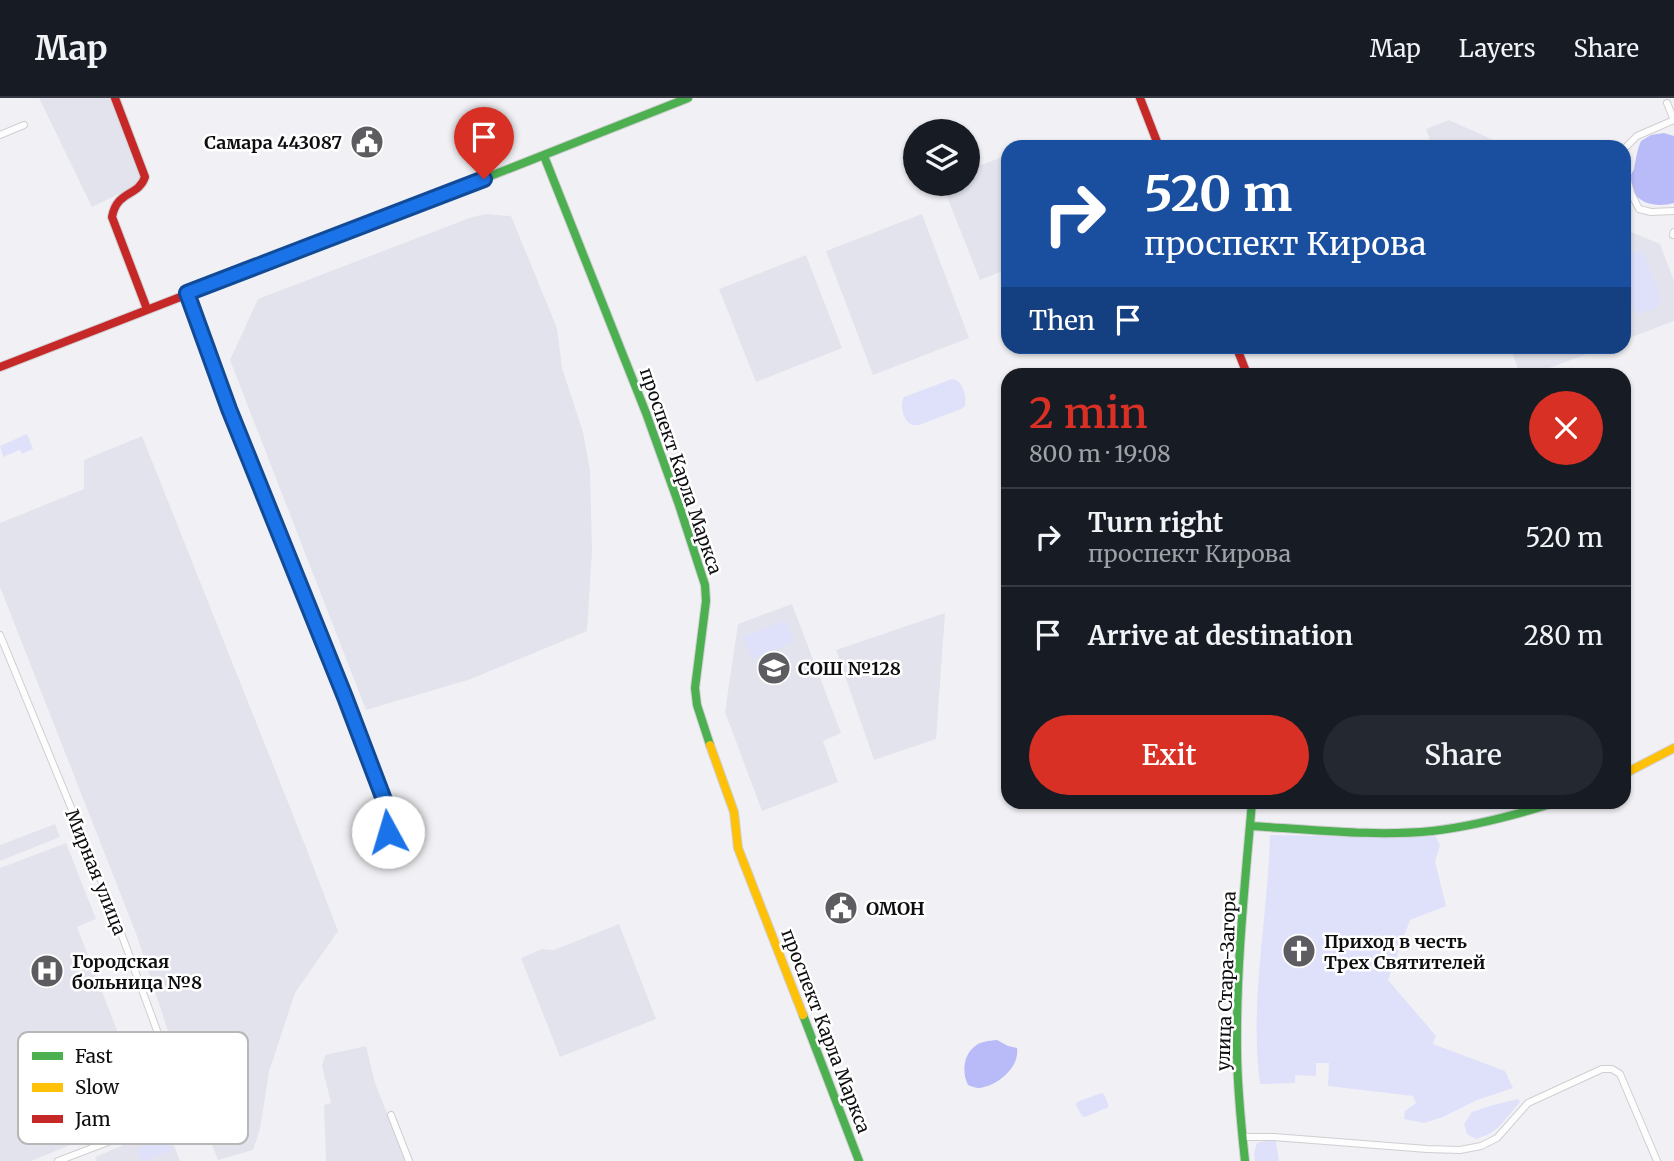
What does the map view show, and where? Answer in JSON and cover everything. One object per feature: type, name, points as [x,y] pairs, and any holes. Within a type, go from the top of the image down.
[{"type":"main road","points":[[115,98],[145,177],[142,186],[119,200],[113,207],[111,218],[147,309]]},
{"type":"main road","points":[[0,367],[688,98]]},
{"type":"main road","points":[[1140,98],[1156,140]]},
{"type":"main road","name":"проспект Карла Маркса","points":[[544,156],[646,414],[705,585],[706,601],[695,688],[697,705],[734,812],[738,848],[859,1161]]},
{"type":"main road","points":[[1631,770],[1674,748]]},
{"type":"main road","name":"улица Стара-Загора","points":[[1245,1161],[1238,1094],[1237,1033],[1240,953],[1252,809]]},
{"type":"main road","points":[[1251,826],[1414,831],[1452,828],[1534,809]]},
{"type":"street","points":[[1631,142],[1637,136],[1674,120],[1667,103]]},
{"type":"street","points":[[0,135],[24,125]]},
{"type":"street","points":[[1631,192],[1639,209],[1651,212],[1674,211]]},
{"type":"street","points":[[187,293],[229,409],[390,811],[392,821],[388,832],[377,842]]},
{"type":"street","name":"Мирная улица","points":[[0,635],[107,895],[158,1032]]},
{"type":"street","points":[[1242,1138],[1274,1136],[1461,1150],[1481,1146],[1497,1138],[1528,1103],[1602,1069],[1612,1069],[1620,1074],[1657,1161]]},
{"type":"street","points":[[391,1115],[409,1161]]},
{"type":"street","name":"Мирная улица","points":[[58,1161],[103,1144]]},
{"type":"shaded area","points":[[39,98],[110,98],[141,177],[139,184],[92,207]]},
{"type":"shaded area","points":[[1449,120],[1493,140],[1430,140],[1426,129]]},
{"type":"shaded area","points":[[1001,157],[1001,272],[980,280],[947,196],[980,196],[980,165]]},
{"type":"shaded area","points":[[486,214],[511,216],[557,328],[562,368],[583,432],[590,470],[592,551],[587,631],[471,679],[366,710],[230,360],[258,299]]},
{"type":"shaded area","points":[[922,214],[969,338],[873,375],[826,251]]},
{"type":"shaded area","points":[[1631,232],[1660,244],[1674,281],[1674,321],[1631,337]]},
{"type":"shaded area","points":[[1641,251],[1645,257],[1661,300],[1657,308],[1640,314],[1631,306],[1631,253]]},
{"type":"shaded area","points":[[806,255],[842,348],[756,382],[719,289]]},
{"type":"shaded area","points":[[1513,354],[1587,354],[1549,368],[1518,368]]},
{"type":"shaded area","points":[[952,379],[959,382],[963,389],[965,406],[919,425],[909,423],[902,410],[904,397]]},
{"type":"shaded area","points":[[27,434],[33,449],[22,454],[20,450],[3,457],[0,446]]},
{"type":"shaded area","points":[[142,436],[338,931],[295,993],[269,1072],[260,1129],[253,1150],[218,1160],[212,1144],[248,1144],[248,1032],[168,1032],[137,936],[0,587],[0,523],[84,489],[84,460]]},
{"type":"shaded area","name":"СОШ №128","points":[[792,604],[841,733],[823,741],[838,782],[762,811],[725,712],[738,624]]},
{"type":"shaded area","points":[[945,613],[936,739],[874,760],[836,650]]},
{"type":"shaded area","points":[[785,620],[794,642],[752,659],[743,637]]},
{"type":"shaded area","points":[[55,824],[60,837],[0,861],[0,845]]},
{"type":"shaded area","points":[[1270,835],[1435,835],[1440,845],[1435,862],[1446,906],[1410,920],[1388,980],[1436,1036],[1433,1044],[1505,1071],[1513,1088],[1424,1123],[1404,1119],[1405,1111],[1416,1103],[1413,1096],[1328,1086],[1329,1063],[1316,1063],[1316,1076],[1295,1075],[1295,1083],[1260,1084],[1257,1053],[1258,991]]},
{"type":"shaded area","name":"Городская больница №8","points":[[66,843],[96,919],[77,927],[118,1032],[18,1032],[18,1144],[73,1144],[31,1161],[0,1161],[0,868]]},
{"type":"shaded area","points":[[619,924],[656,1019],[560,1057],[521,958],[542,949],[554,950]]},
{"type":"shaded area","points":[[366,1046],[375,1083],[406,1161],[326,1161],[324,1105],[331,1103],[322,1066],[325,1055]]},
{"type":"shaded area","points":[[1104,1094],[1109,1107],[1082,1116],[1077,1102]]},
{"type":"shaded area","points":[[1518,1099],[1520,1102],[1491,1133],[1476,1139],[1467,1134],[1464,1124],[1472,1112]]},
{"type":"shaded area","points":[[1276,1141],[1279,1161],[1255,1161],[1257,1143]]},
{"type":"shaded area","points":[[126,1144],[174,1144],[180,1161],[97,1161],[95,1157]]},
{"type":"shaded area","points":[[149,1144],[169,1144],[172,1150],[142,1161],[137,1149]]},
{"type":"water","points":[[1664,133],[1674,136],[1674,203],[1659,205],[1646,202],[1635,194],[1632,187],[1631,176],[1641,141],[1651,135]]},
{"type":"water","points":[[997,1040],[1017,1048],[1015,1062],[1006,1074],[993,1084],[978,1088],[968,1085],[965,1065],[970,1051],[979,1044]]},
{"type":"traffic: fast","points":[[407,209],[688,98]]},
{"type":"traffic: fast","points":[[544,156],[646,413],[705,585],[706,601],[695,688],[697,705],[710,745]]},
{"type":"traffic: fast","points":[[1245,1161],[1238,1077],[1237,1018],[1251,809]]},
{"type":"traffic: fast","points":[[1250,826],[1409,833],[1495,820],[1533,809]]},
{"type":"traffic: fast","points":[[803,1015],[859,1161]]},
{"type":"traffic: slow","points":[[710,745],[734,812],[738,848],[803,1015]]},
{"type":"traffic: slow","points":[[1631,770],[1674,748]]},
{"type":"traffic: jam","points":[[115,98],[145,177],[138,188],[118,202],[112,217],[147,309]]},
{"type":"traffic: jam","points":[[1140,98],[1156,140]]},
{"type":"traffic: jam","points":[[0,367],[407,209]]},
{"type":"traffic: jam","points":[[1239,354],[1245,368]]},
{"type":"place","name":"Самара 443087","points":[[367,142]]},
{"type":"place","name":"СОШ №128","points":[[774,668]]},
{"type":"place","name":"ОМОН","points":[[841,908]]},
{"type":"place","name":"Приход в честь Трех Святителей","points":[[1299,951]]},
{"type":"place","name":"Городская больница №8","points":[[47,971]]},
{"type":"route","points":[[388,832],[392,821],[390,811],[229,409],[187,293],[484,179]]}]
